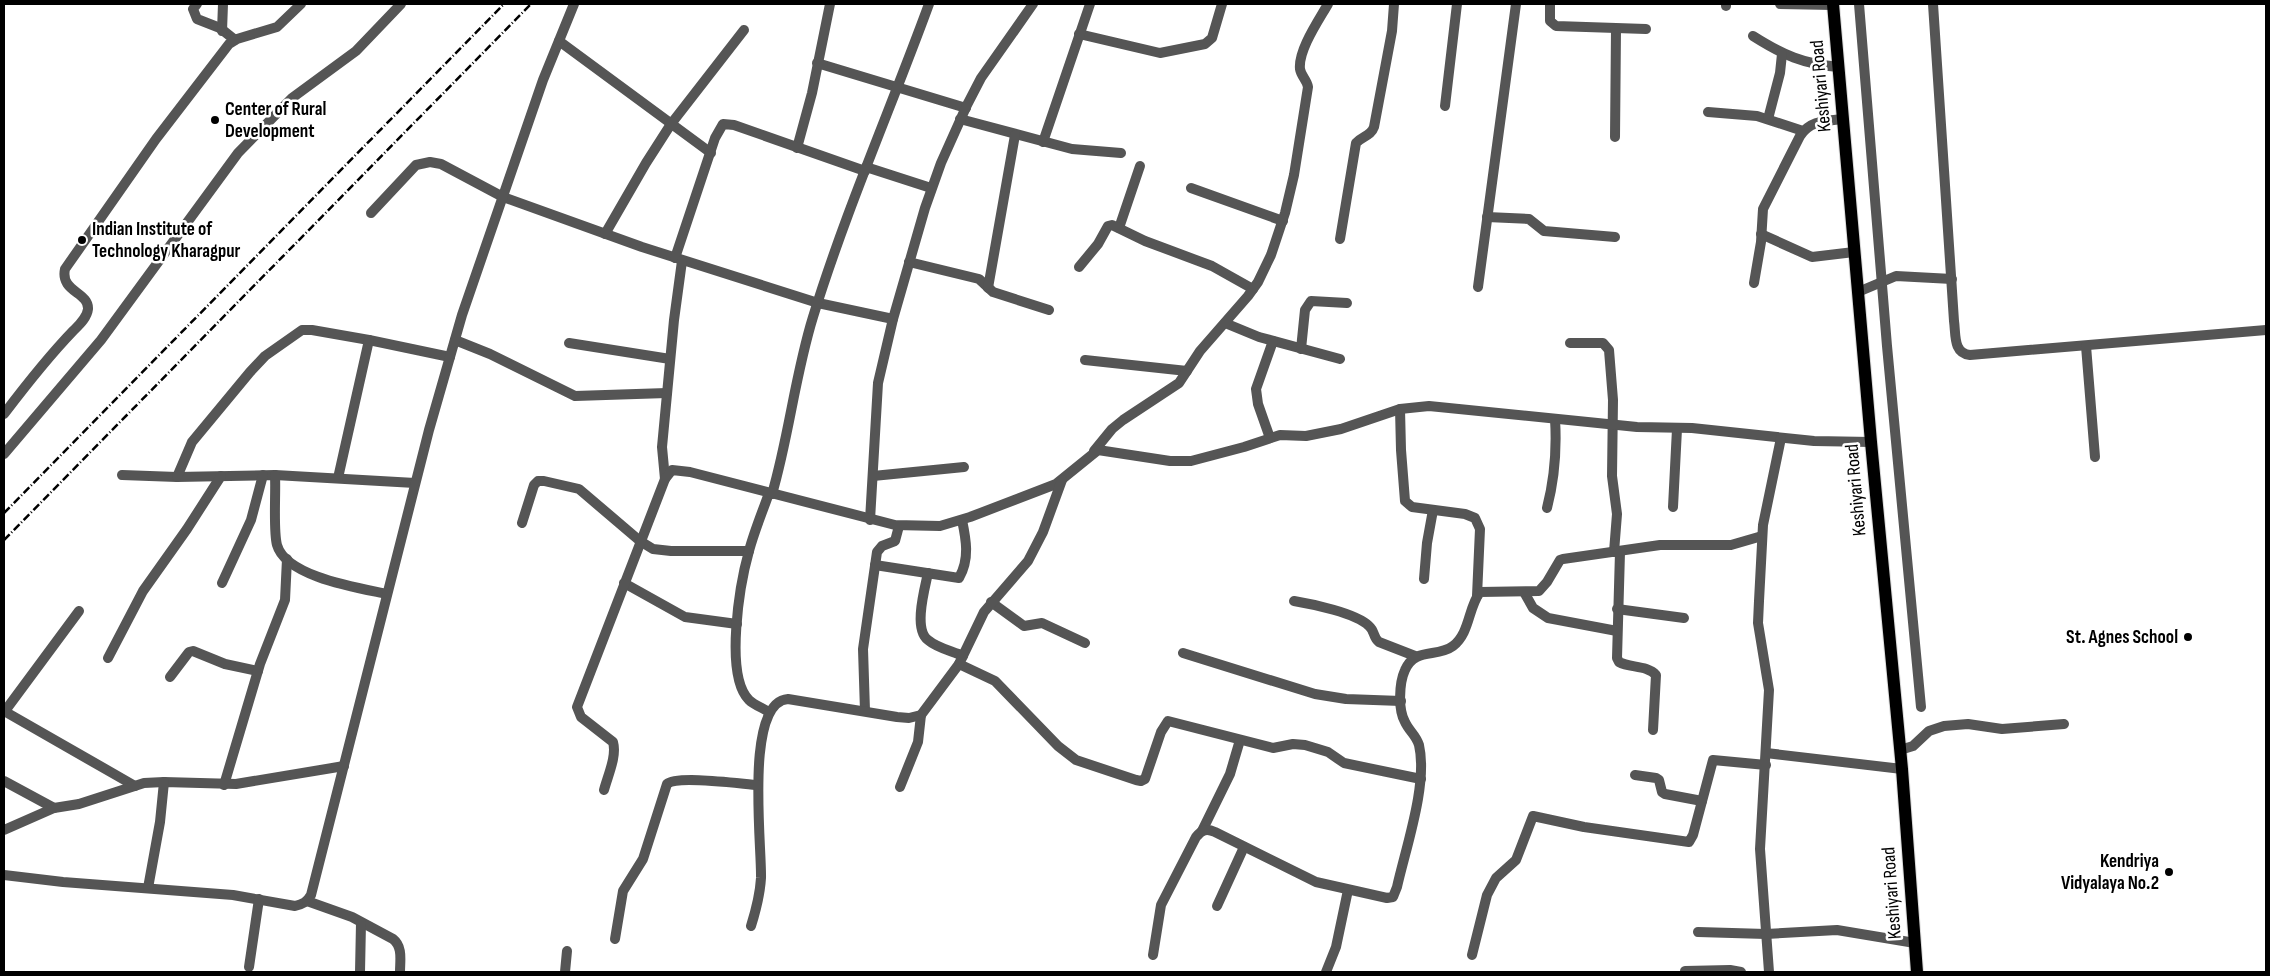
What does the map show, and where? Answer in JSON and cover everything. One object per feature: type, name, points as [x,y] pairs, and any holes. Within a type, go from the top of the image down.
[{"type":"main road","name":"Keshiyari Road","points":[[1833,4],[1902,769],[1917,972]]},
{"type":"street","points":[[197,4],[193,9],[196,19],[222,31],[235,40]]},
{"type":"street","points":[[222,31],[223,4]]},
{"type":"street","points":[[4,414],[40,366],[83,320],[88,308],[86,302],[65,283],[63,277],[65,269],[156,139],[216,60],[235,40],[277,27],[301,4]]},
{"type":"street","points":[[4,454],[101,340],[238,154],[292,98],[356,51],[401,4]]},
{"type":"street","points":[[4,874],[62,882],[232,895],[295,906],[303,905],[307,901],[311,894],[415,483],[450,356],[503,197],[574,4]]},
{"type":"street","points":[[797,148],[830,4]]},
{"type":"street","points":[[769,712],[748,699],[741,685],[736,661],[737,624],[742,584],[749,551],[771,494],[787,440],[802,356],[818,303],[865,169],[930,4]]},
{"type":"street","points":[[870,520],[876,396],[893,319],[931,188],[960,120],[982,78],[1033,4]]},
{"type":"street","points":[[1043,142],[1090,4]]},
{"type":"street","points":[[1080,34],[1160,53],[1205,44],[1214,32],[1222,4]]},
{"type":"street","points":[[604,790],[614,748],[612,742],[582,717],[577,707],[668,472],[676,469],[899,526],[940,526],[962,520],[1062,480],[1094,451],[1122,420],[1179,383],[1200,351],[1253,288],[1271,255],[1294,175],[1307,97],[1307,82],[1300,66],[1302,56],[1328,4]]},
{"type":"street","points":[[1340,239],[1356,143],[1360,138],[1369,135],[1374,127],[1392,31],[1394,4]]},
{"type":"street","points":[[1445,106],[1457,4]]},
{"type":"street","points":[[1478,287],[1516,4]]},
{"type":"street","points":[[1550,4],[1550,21],[1556,26],[1646,29]]},
{"type":"street","points":[[1780,4],[1833,4]]},
{"type":"street","points":[[1859,4],[1883,281],[1888,366],[1921,707]]},
{"type":"street","points":[[1933,4],[1956,342],[1963,354],[2086,346],[2266,330]]},
{"type":"street","points":[[1615,137],[1616,28]]},
{"type":"street","points":[[605,234],[646,163],[672,124],[744,30]]},
{"type":"street","points":[[1753,36],[1782,54],[1805,63],[1839,67]]},
{"type":"street","points":[[559,41],[710,153]]},
{"type":"street","points":[[1768,119],[1780,73],[1782,54]]},
{"type":"street","points":[[817,63],[966,108]]},
{"type":"street","points":[[1708,112],[1748,114],[1803,131]]},
{"type":"street","points":[[1754,283],[1765,203],[1803,131],[1818,122],[1843,119]]},
{"type":"street","points":[[960,120],[1080,150],[1121,153]]},
{"type":"street","points":[[665,478],[661,455],[679,259],[719,128],[723,124],[734,125],[797,148],[931,188]]},
{"type":"street","points":[[988,288],[1014,135]]},
{"type":"street","points":[[371,213],[412,170],[423,163],[448,166],[503,197],[605,234],[818,303],[893,319]]},
{"type":"street","points":[[1119,228],[1140,166]]},
{"type":"street","points":[[1191,188],[1282,221]]},
{"type":"street","points":[[1487,217],[1529,219],[1544,231],[1615,237]]},
{"type":"street","points":[[1079,267],[1098,244],[1108,226],[1119,228],[1145,241],[1212,266],[1253,288]]},
{"type":"street","points":[[1761,234],[1812,257],[1854,252]]},
{"type":"street","points":[[909,262],[979,279],[993,292],[1049,310]]},
{"type":"street","points":[[1858,292],[1896,276],[1952,279]]},
{"type":"street","points":[[1301,349],[1305,310],[1311,301],[1347,304]]},
{"type":"street","points":[[1225,323],[1273,341],[1340,359]]},
{"type":"street","points":[[178,477],[186,453],[199,432],[265,356],[302,330],[369,340],[450,356]]},
{"type":"street","points":[[338,478],[369,340]]},
{"type":"street","points":[[455,340],[490,354],[575,396],[667,392]]},
{"type":"street","points":[[1270,438],[1258,404],[1256,390],[1273,341]]},
{"type":"street","points":[[570,343],[670,359]]},
{"type":"street","points":[[1570,343],[1603,343],[1609,350],[1613,425],[1612,476],[1617,514],[1616,650],[1619,662],[1648,669],[1656,675],[1653,730]]},
{"type":"street","points":[[2086,346],[2095,457]]},
{"type":"street","points":[[1085,360],[1187,372]]},
{"type":"street","points":[[1094,451],[1103,450],[1170,461],[1191,461],[1283,434],[1298,436],[1341,429],[1400,409],[1429,406],[1613,425],[1727,431],[1814,441],[1871,442]]},
{"type":"street","points":[[1400,409],[1404,497],[1407,505],[1471,516],[1479,523],[1478,596]]},
{"type":"street","points":[[1547,508],[1554,484],[1557,461],[1555,419]]},
{"type":"street","points":[[1673,507],[1677,429]]},
{"type":"street","points":[[1769,972],[1760,848],[1769,690],[1758,623],[1762,536],[1780,438]]},
{"type":"street","points":[[872,476],[964,466]]},
{"type":"street","points":[[122,475],[178,477],[275,475],[415,483]]},
{"type":"street","points":[[222,583],[251,520],[263,475]]},
{"type":"street","points":[[275,475],[276,541],[281,554],[302,570],[324,578],[387,594]]},
{"type":"street","points":[[108,658],[143,591],[182,537],[221,476]]},
{"type":"street","points":[[900,787],[918,742],[921,715],[961,660],[980,618],[991,602],[1016,576],[1036,549],[1062,480]]},
{"type":"street","points":[[522,523],[534,485],[538,481],[544,481],[579,489],[640,541],[660,550],[749,551]]},
{"type":"street","points":[[1424,580],[1427,543],[1433,510]]},
{"type":"street","points":[[875,565],[956,578],[961,576],[967,547],[962,520]]},
{"type":"street","points":[[865,711],[862,649],[875,565],[879,548],[895,541],[899,526]]},
{"type":"street","points":[[1294,601],[1325,606],[1362,622],[1369,626],[1375,640],[1415,656],[1450,648],[1456,644],[1462,638],[1480,592],[1486,590],[1539,591],[1544,588],[1557,564],[1563,558],[1660,545],[1732,545],[1762,536]]},
{"type":"street","points":[[224,784],[258,671],[286,600],[287,559]]},
{"type":"street","points":[[928,573],[921,615],[923,634],[930,642],[995,681],[1062,750],[1076,760],[1141,781],[1148,774],[1161,732],[1168,721],[1273,748],[1293,744],[1305,745],[1328,752],[1344,763],[1422,779]]},
{"type":"street","points":[[624,583],[685,616],[737,624]]},
{"type":"street","points":[[1524,592],[1533,608],[1548,618],[1617,631]]},
{"type":"street","points":[[991,602],[1024,626],[1042,623],[1085,643]]},
{"type":"street","points":[[1617,609],[1684,618]]},
{"type":"street","points":[[79,611],[4,711],[135,786]]},
{"type":"street","points":[[170,677],[189,652],[193,651],[225,664],[258,671]]},
{"type":"street","points":[[1183,653],[1314,694],[1401,701]]},
{"type":"street","points":[[1202,831],[1208,829],[1215,832],[1303,876],[1348,890],[1388,898],[1392,897],[1395,893],[1422,779],[1418,744],[1415,734],[1403,718],[1401,701],[1402,677],[1405,669],[1415,656]]},
{"type":"street","points":[[751,926],[757,907],[761,877],[758,771],[769,712],[776,703],[788,699],[909,718],[921,715]]},
{"type":"street","points":[[1900,750],[1913,746],[1930,731],[1944,726],[1968,724],[2002,730],[2064,724]]},
{"type":"street","points":[[1153,955],[1161,905],[1196,837],[1202,831],[1230,774],[1240,740]]},
{"type":"street","points":[[1766,753],[1902,769]]},
{"type":"street","points":[[1472,954],[1483,907],[1490,890],[1496,878],[1516,860],[1533,816],[1584,827],[1689,842],[1693,835],[1713,760],[1766,765]]},
{"type":"street","points":[[4,830],[54,808],[79,804],[135,786],[164,782],[224,784],[256,782],[344,766]]},
{"type":"street","points":[[1635,775],[1656,778],[1659,780],[1662,792],[1665,794],[1702,801]]},
{"type":"street","points":[[614,939],[623,891],[643,859],[667,784],[676,780],[694,780],[758,785]]},
{"type":"street","points":[[4,781],[54,808]]},
{"type":"street","points":[[148,888],[160,822],[164,782]]},
{"type":"street","points":[[1217,906],[1244,846]]},
{"type":"street","points":[[1326,972],[1336,947],[1348,890]]},
{"type":"street","points":[[249,967],[259,899]]},
{"type":"street","points":[[307,901],[361,923],[398,943],[400,948],[400,972]]},
{"type":"street","points":[[360,972],[361,923]]},
{"type":"street","points":[[1698,932],[1766,934],[1837,930],[1915,943]]},
{"type":"street","points":[[565,972],[567,951]]},
{"type":"street","points":[[1685,971],[1730,970],[1741,972]]},
{"type":"railway","points":[[4,513],[504,4]]},
{"type":"railway","points":[[4,540],[531,4]]},
{"type":"place","name":"Center of Rural Development","points":[[215,120]]},
{"type":"place","name":"Indian Institute of Technology Kharagpur","points":[[82,240]]},
{"type":"place","name":"St. Agnes School","points":[[2188,637]]},
{"type":"place","name":"Kendriya Vidyalaya No.2","points":[[2169,872]]}]
